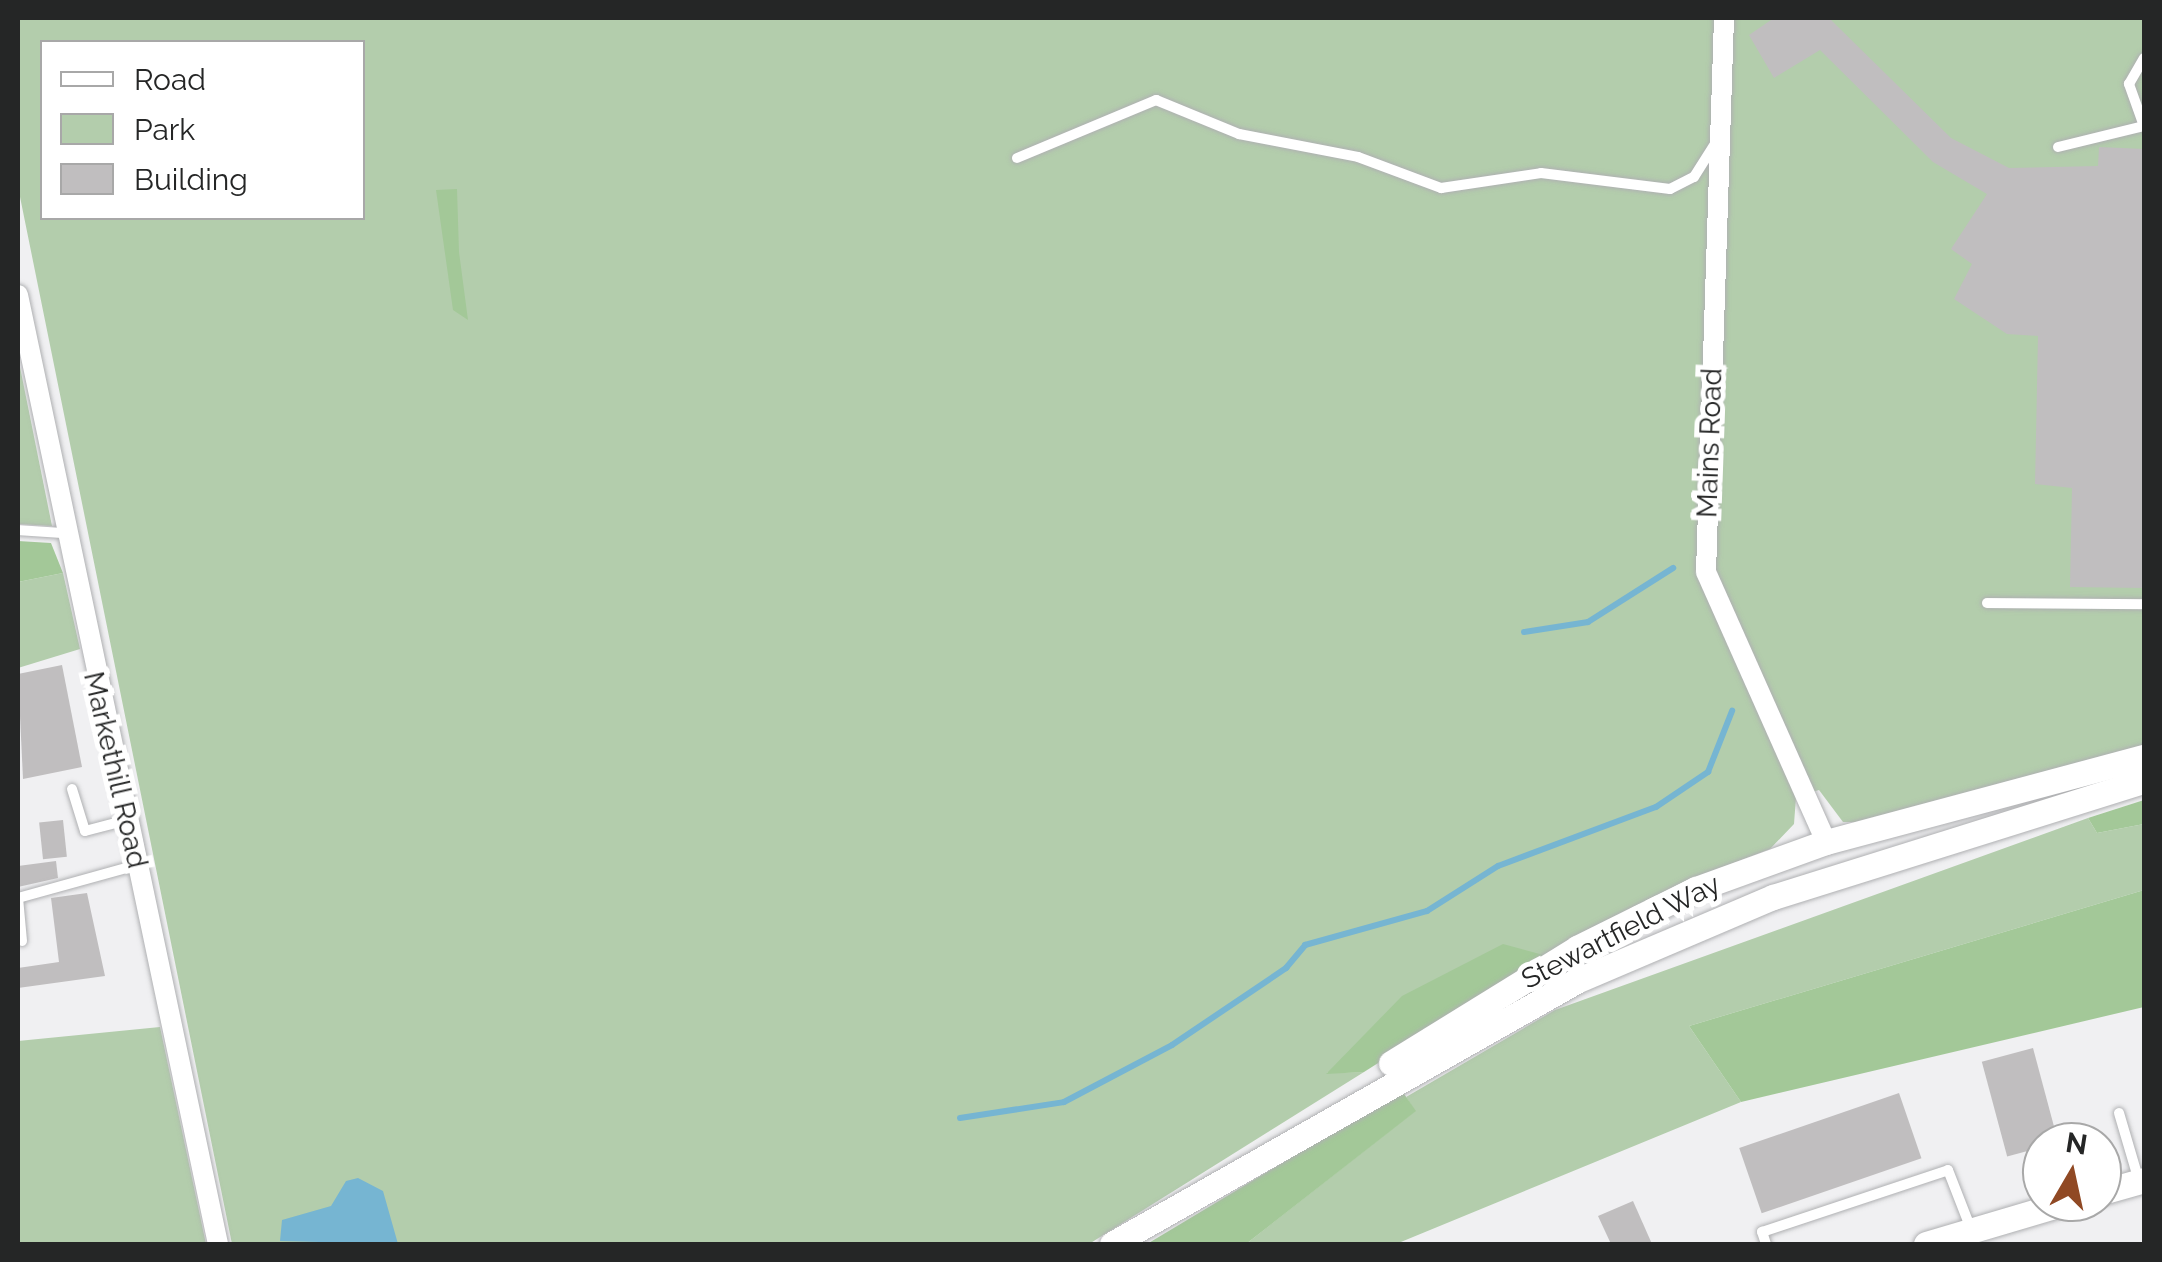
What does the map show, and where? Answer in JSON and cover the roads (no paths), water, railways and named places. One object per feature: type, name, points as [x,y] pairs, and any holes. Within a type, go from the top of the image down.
[{"type":"street","name":"Mains Road","points":[[1724,18],[1717,141],[1706,572],[1826,842]]},
{"type":"street","name":"Markethill Road","points":[[18,295],[61,533],[128,820],[218,1244]]},
{"type":"street","name":"Stewartfield Way","points":[[1112,1244],[1251,1160],[1577,948],[1696,889],[1826,842],[2144,756]]},
{"type":"street","name":"Stewartfield Way","points":[[1251,1160],[1578,980],[1690,930],[2144,780]]},
{"type":"street","points":[[1926,1244],[2022,1215]]},
{"type":"lane","points":[[2058,147],[2144,126],[2129,84],[2144,58]]},
{"type":"lane","points":[[1018,158],[1156,100],[1239,134],[1358,158],[1441,188],[1540,173],[1670,189],[1694,176],[1717,141]]},
{"type":"lane","points":[[18,530],[61,533]]},
{"type":"lane","points":[[1987,603],[2144,604]]},
{"type":"lane","points":[[72,789],[84,831],[128,820]]},
{"type":"lane","points":[[22,942],[18,898],[137,865]]},
{"type":"lane","points":[[2120,1113],[2142,1181]]},
{"type":"lane","points":[[1766,1244],[1762,1232],[1948,1170],[1971,1229]]},
{"type":"water","points":[[358,1178],[383,1191],[398,1244],[280,1241],[282,1220],[331,1206],[346,1181]]},
{"type":"waterway","points":[[1524,632],[1588,622],[1673,568]]},
{"type":"waterway","points":[[960,1118],[1064,1102],[1172,1045],[1286,968],[1305,945],[1427,911],[1498,866],[1656,807],[1708,772],[1732,711]]}]
